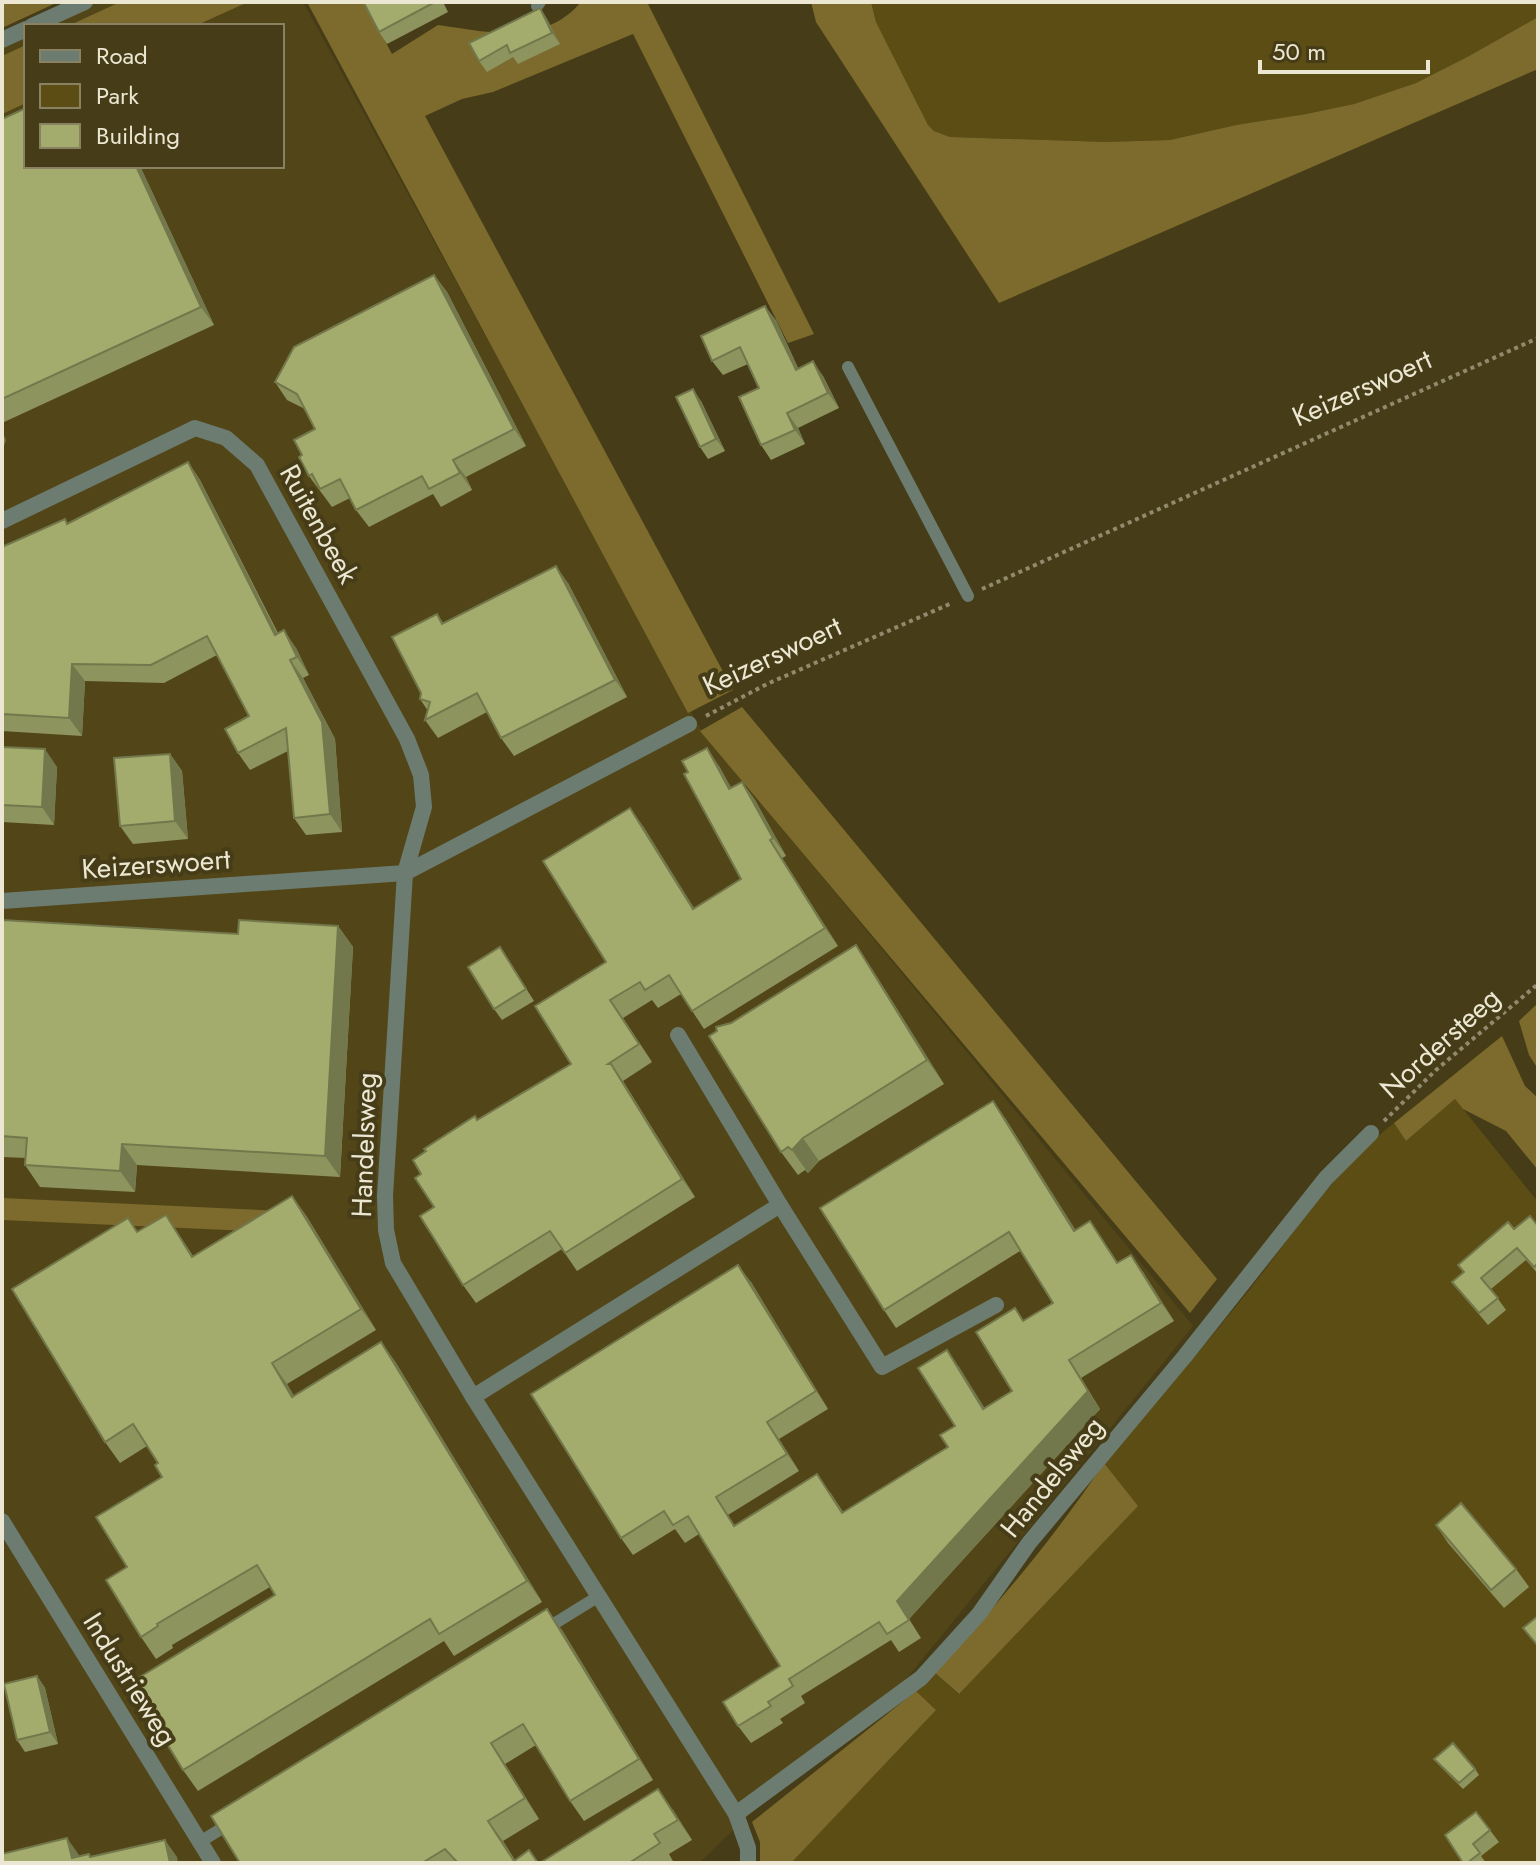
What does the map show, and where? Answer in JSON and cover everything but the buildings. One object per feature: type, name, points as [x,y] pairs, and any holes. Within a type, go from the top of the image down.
[{"type":"street","points":[[36,24],[85,2]]},
{"type":"street","points":[[2,40],[24,30]]},
{"type":"street","name":"Ruitenbeek","points":[[2,521],[195,428],[226,438],[247,456],[257,465],[407,739],[421,775],[424,807],[405,873]]},
{"type":"street","name":"Keizerswoert","points":[[2,901],[405,873],[689,724]]},
{"type":"street","name":"Handelsweg","points":[[405,873],[385,1196],[386,1230],[393,1263],[473,1397],[736,1814],[746,1839],[748,1863]]},
{"type":"street","points":[[678,1035],[882,1367],[996,1305]]},
{"type":"street","name":"Handelsweg","points":[[736,1814],[921,1678],[979,1614],[1029,1543],[1185,1356],[1326,1178],[1371,1133]]},
{"type":"street","points":[[473,1397],[780,1205]]},
{"type":"street","name":"Industrieweg","points":[[2,1521],[213,1863]]},
{"type":"lane","points":[[848,367],[968,596]]},
{"type":"lane","points":[[533,1637],[599,1596]]},
{"type":"lane","points":[[200,1842],[240,1818]]},
{"type":"path","name":"Keizerswoert","points":[[689,724],[767,684],[1538,338]]},
{"type":"path","name":"Nordersteeg","points":[[1371,1133],[1436,1070],[1538,984]]},
{"type":"shaded area","points":[[2,2],[58,2],[2,28]]},
{"type":"shaded area","points":[[93,2],[303,2],[701,730],[1193,1326],[907,1678],[757,1807],[699,1863],[2,1863],[2,42],[24,32],[24,168],[284,168],[284,24],[43,24]]},
{"type":"shaded area","points":[[120,2],[248,2],[199,24],[72,24]]},
{"type":"shaded area","points":[[307,2],[364,2],[392,54],[438,25],[514,33],[550,25],[581,2],[647,2],[814,334],[788,343],[633,34],[493,92],[462,99],[425,116],[733,690],[688,713]]},
{"type":"shaded area","points":[[811,2],[871,2],[876,22],[928,125],[950,137],[1106,142],[1170,140],[1306,114],[1354,104],[1416,83],[1538,17],[1538,69],[999,303],[816,22]]},
{"type":"shaded area","points":[[24,46],[24,104],[2,114],[2,56]]},
{"type":"shaded area","points":[[742,707],[1217,1279],[1190,1313],[700,731]]},
{"type":"shaded area","points":[[1538,1003],[1538,1069],[1529,1055],[1519,1021]]},
{"type":"shaded area","points":[[1502,1036],[1525,1086],[1538,1098],[1538,1170],[1506,1131],[1463,1109],[1455,1099],[1406,1141],[1394,1123]]},
{"type":"shaded area","points":[[2,1198],[305,1212],[274,1232],[2,1220]]},
{"type":"shaded area","points":[[1104,1463],[1138,1506],[959,1694],[934,1672],[1024,1571]]},
{"type":"shaded area","points":[[916,1691],[936,1710],[791,1863],[760,1863],[760,1842],[752,1822]]},
{"type":"green space","points":[[871,2],[1538,2],[1538,17],[1416,83],[1354,104],[1170,140],[1106,142],[950,137],[934,131],[928,125],[876,22]]},
{"type":"green space","points":[[1455,1099],[1538,1202],[1538,1861],[791,1863],[935,1709],[916,1691],[934,1672],[958,1694],[1137,1506],[1104,1463],[1232,1311],[1335,1180],[1394,1123],[1406,1141]]}]
